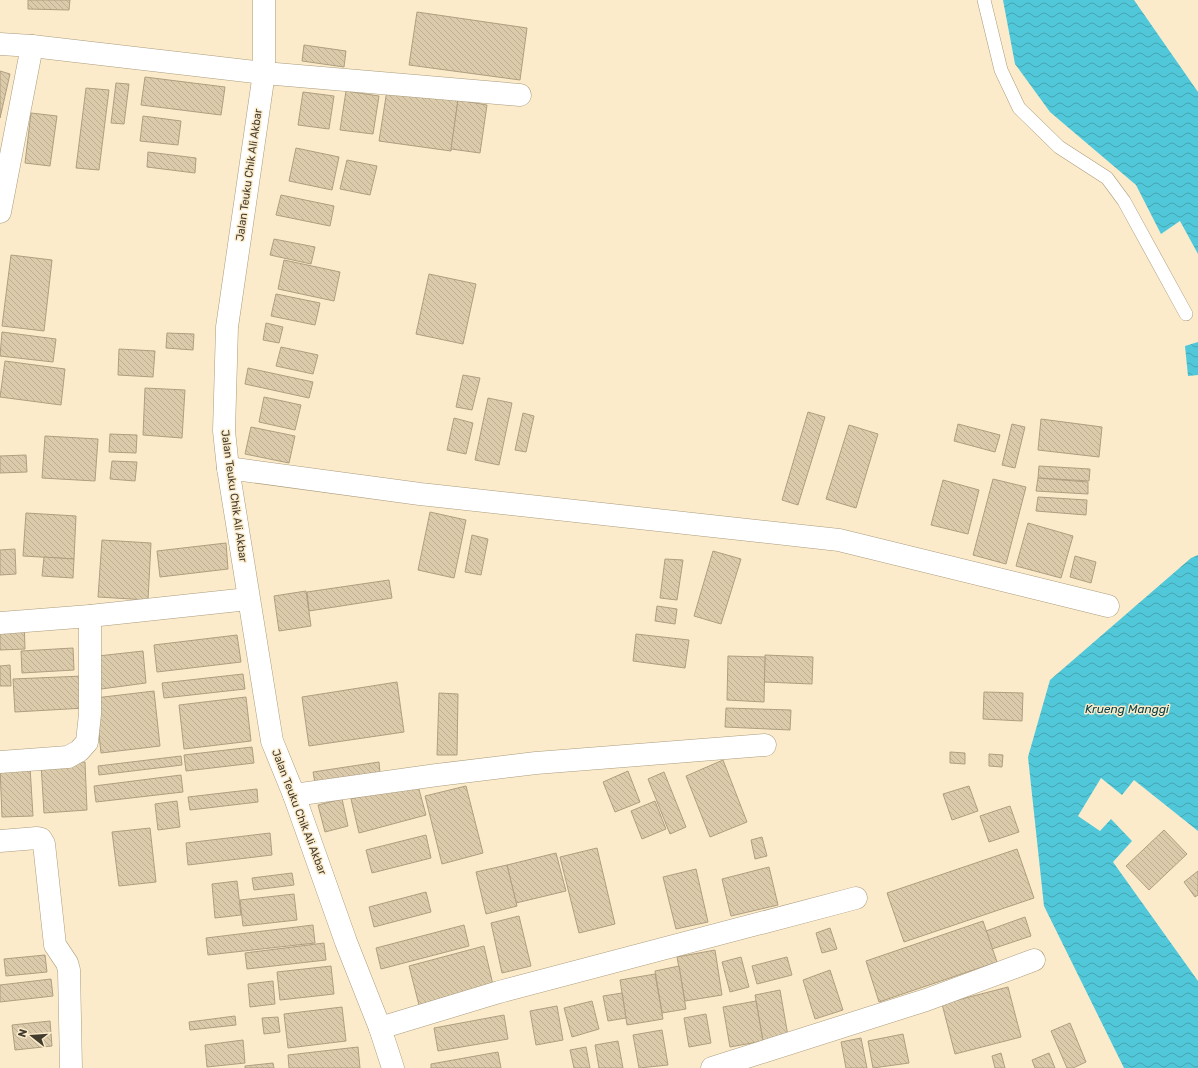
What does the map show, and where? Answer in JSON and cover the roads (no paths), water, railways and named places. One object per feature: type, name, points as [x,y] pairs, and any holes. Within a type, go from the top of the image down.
[{"type":"street","name":"Jalan Teuku Chik Ali Akbar","points":[[264,0],[264,73],[227,327],[224,431],[228,468],[272,741],[294,795],[346,942],[380,1028],[393,1068]]},
{"type":"street","points":[[0,44],[32,46],[264,73],[520,95]]},
{"type":"street","points":[[0,212],[32,46]]},
{"type":"street","points":[[228,468],[420,494],[839,540],[1108,606]]},
{"type":"street","points":[[0,623],[90,616],[248,599]]},
{"type":"street","points":[[0,762],[68,757],[79,751],[86,742],[90,714],[90,616]]},
{"type":"street","points":[[294,795],[529,764],[765,745]]},
{"type":"street","points":[[0,841],[37,838],[41,839],[44,844],[55,945],[67,963],[69,970],[71,1068]]},
{"type":"street","points":[[380,1028],[499,992],[856,898]]},
{"type":"street","points":[[712,1068],[926,1000],[1034,960]]},
{"type":"lane","points":[[984,0],[1001,70],[1019,108],[1059,148],[1106,178],[1124,201],[1186,314]]},
{"type":"water","points":[[1003,0],[1134,0],[1198,92],[1198,254],[1180,221],[1161,234],[1136,185],[1050,112],[1015,64]]},
{"type":"water","points":[[1198,342],[1198,375],[1188,376],[1185,346]]},
{"type":"water","name":"Krueng Manggi","points":[[1198,555],[1198,831],[1134,780],[1122,795],[1101,778],[1078,816],[1100,831],[1111,819],[1132,841],[1113,862],[1198,981],[1198,1068],[1124,1068],[1044,906],[1028,757],[1050,680],[1191,558]]}]
